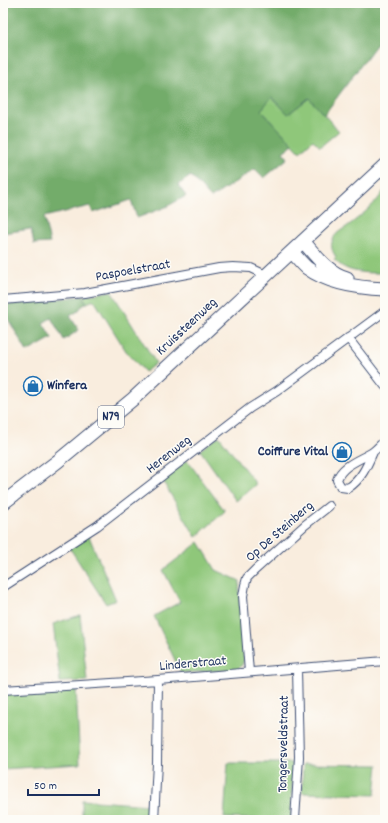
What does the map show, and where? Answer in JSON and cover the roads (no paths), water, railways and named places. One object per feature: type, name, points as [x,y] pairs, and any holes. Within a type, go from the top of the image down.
[{"type":"main road","name":"Kruissteenweg","points":[[3,503],[58,461],[133,399],[385,165]]},
{"type":"main road","points":[[303,241],[324,263],[341,277],[349,279],[385,281]]},
{"type":"main road","points":[[292,252],[305,267],[315,273],[347,285],[385,289]]},
{"type":"street","name":"Paspoelstraat","points":[[3,300],[85,293],[219,268],[251,268],[266,276]]},
{"type":"street","name":"Herenweg","points":[[3,587],[97,526],[250,408],[277,391],[385,311]]},
{"type":"street","points":[[348,338],[385,386]]},
{"type":"street","points":[[372,452],[366,468],[353,485],[348,488],[341,487],[337,480],[339,473],[356,460],[372,452],[385,440]]},
{"type":"street","name":"Op De Steinberg","points":[[249,672],[243,596],[247,578],[305,525],[329,506]]},
{"type":"street","name":"Linderstraat","points":[[3,690],[158,680],[385,661]]},
{"type":"street","name":"Tongersveldstraat","points":[[295,820],[299,757],[298,669]]},
{"type":"street","points":[[154,820],[157,763],[158,680]]},
{"type":"place","name":"Winfera","points":[[33,386]]},
{"type":"place","name":"Coiffure Vital","points":[[342,452]]}]
